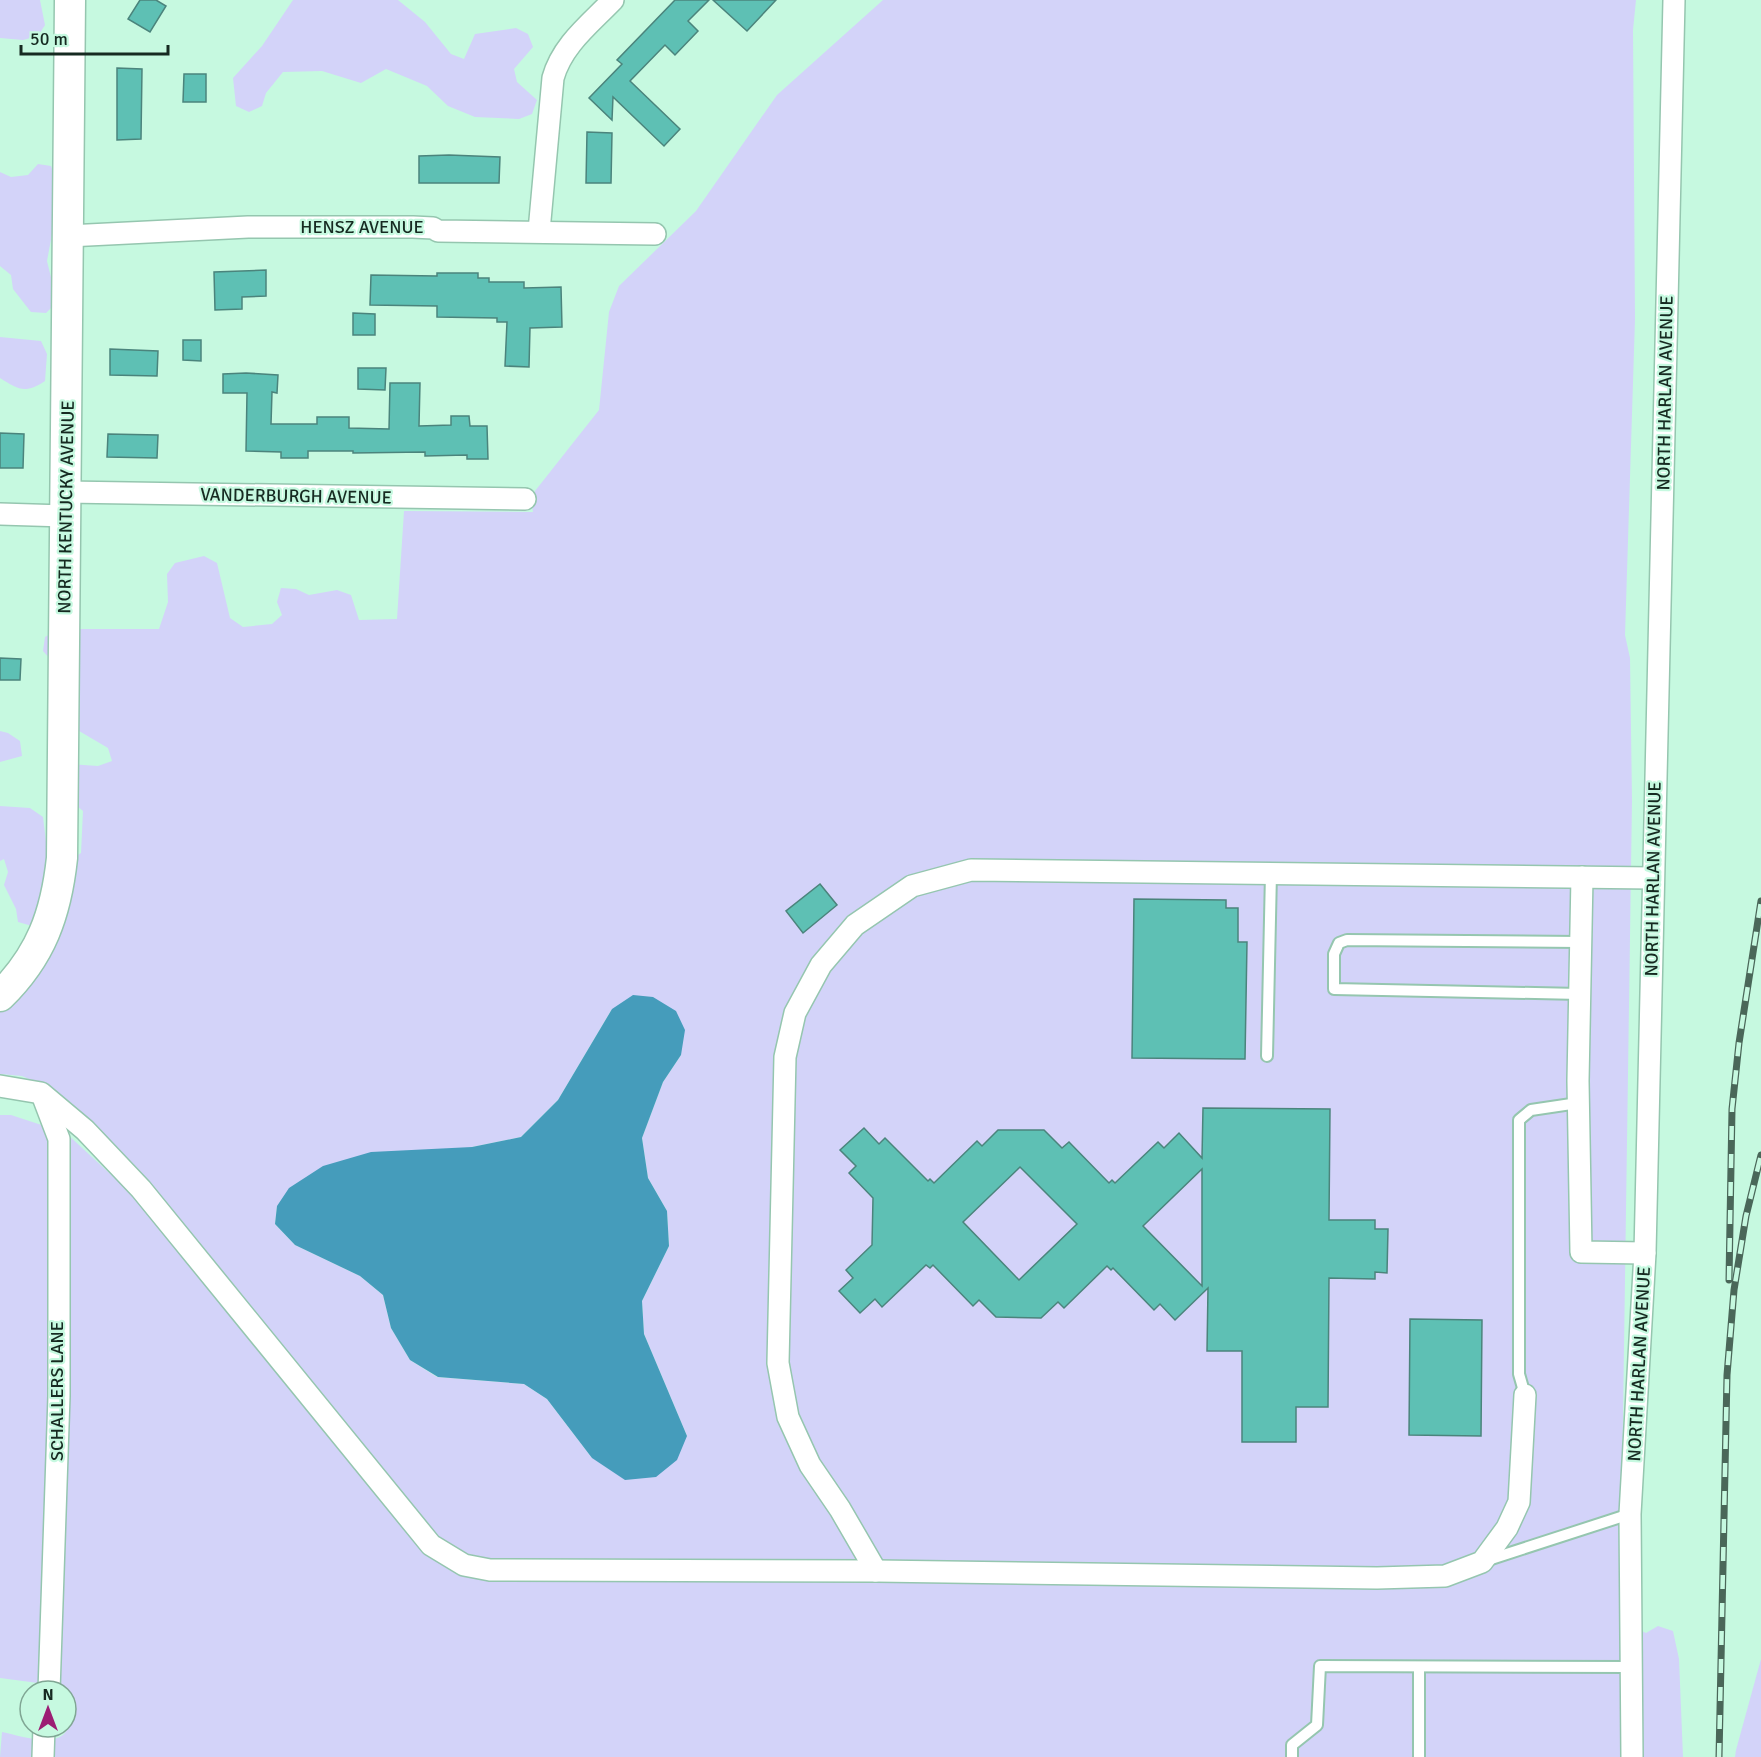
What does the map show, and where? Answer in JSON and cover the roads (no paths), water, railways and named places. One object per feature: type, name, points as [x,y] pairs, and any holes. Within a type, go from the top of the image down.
[{"type":"street","name":"NORTH KENTUCKY AVENUE","points":[[0,996],[36,953],[52,916],[59,886],[62,858],[70,0]]},
{"type":"street","points":[[539,231],[556,66],[571,43],[613,0]]},
{"type":"street","name":"NORTH HARLAN AVENUE","points":[[1632,1757],[1630,1514],[1645,1253],[1674,0]]},
{"type":"street","name":"HENSZ AVENUE","points":[[68,236],[248,227],[413,227],[433,228],[438,231],[655,234]]},
{"type":"street","name":"VANDERBURGH AVENUE","points":[[0,514],[66,504],[525,499]]},
{"type":"street","points":[[876,1571],[840,1509],[810,1465],[788,1417],[778,1363],[785,1057],[795,1013],[821,965],[855,925],[912,886],[970,870],[1653,878]]},
{"type":"street","points":[[1582,877],[1578,1103],[1581,1252],[1645,1253]]},
{"type":"street","points":[[0,1086],[41,1093],[85,1130],[141,1189],[430,1545],[464,1564],[490,1570],[876,1571],[1377,1578],[1445,1576],[1482,1562],[1507,1528],[1519,1502],[1525,1395]]},
{"type":"street","name":"SCHALLERS LANE","points":[[41,1093],[58,1139],[58,1396],[49,1679]]},
{"type":"street","points":[[42,1757],[43,1739]]},
{"type":"lane","points":[[1267,1056],[1271,873]]},
{"type":"lane","points":[[1580,942],[1347,940],[1339,943],[1335,954],[1335,989],[1580,994]]},
{"type":"lane","points":[[1525,1395],[1520,1374],[1519,1120],[1531,1110],[1578,1103]]},
{"type":"lane","points":[[1482,1562],[1630,1514]]},
{"type":"lane","points":[[1292,1757],[1292,1744],[1317,1725],[1320,1666],[1632,1667]]},
{"type":"lane","points":[[1419,1666],[1419,1757]]},
{"type":"railway","points":[[1729,1280],[1732,1109],[1739,1043],[1761,901]]},
{"type":"railway","points":[[1719,1757],[1727,1375],[1734,1290],[1746,1216],[1761,1155]]}]
